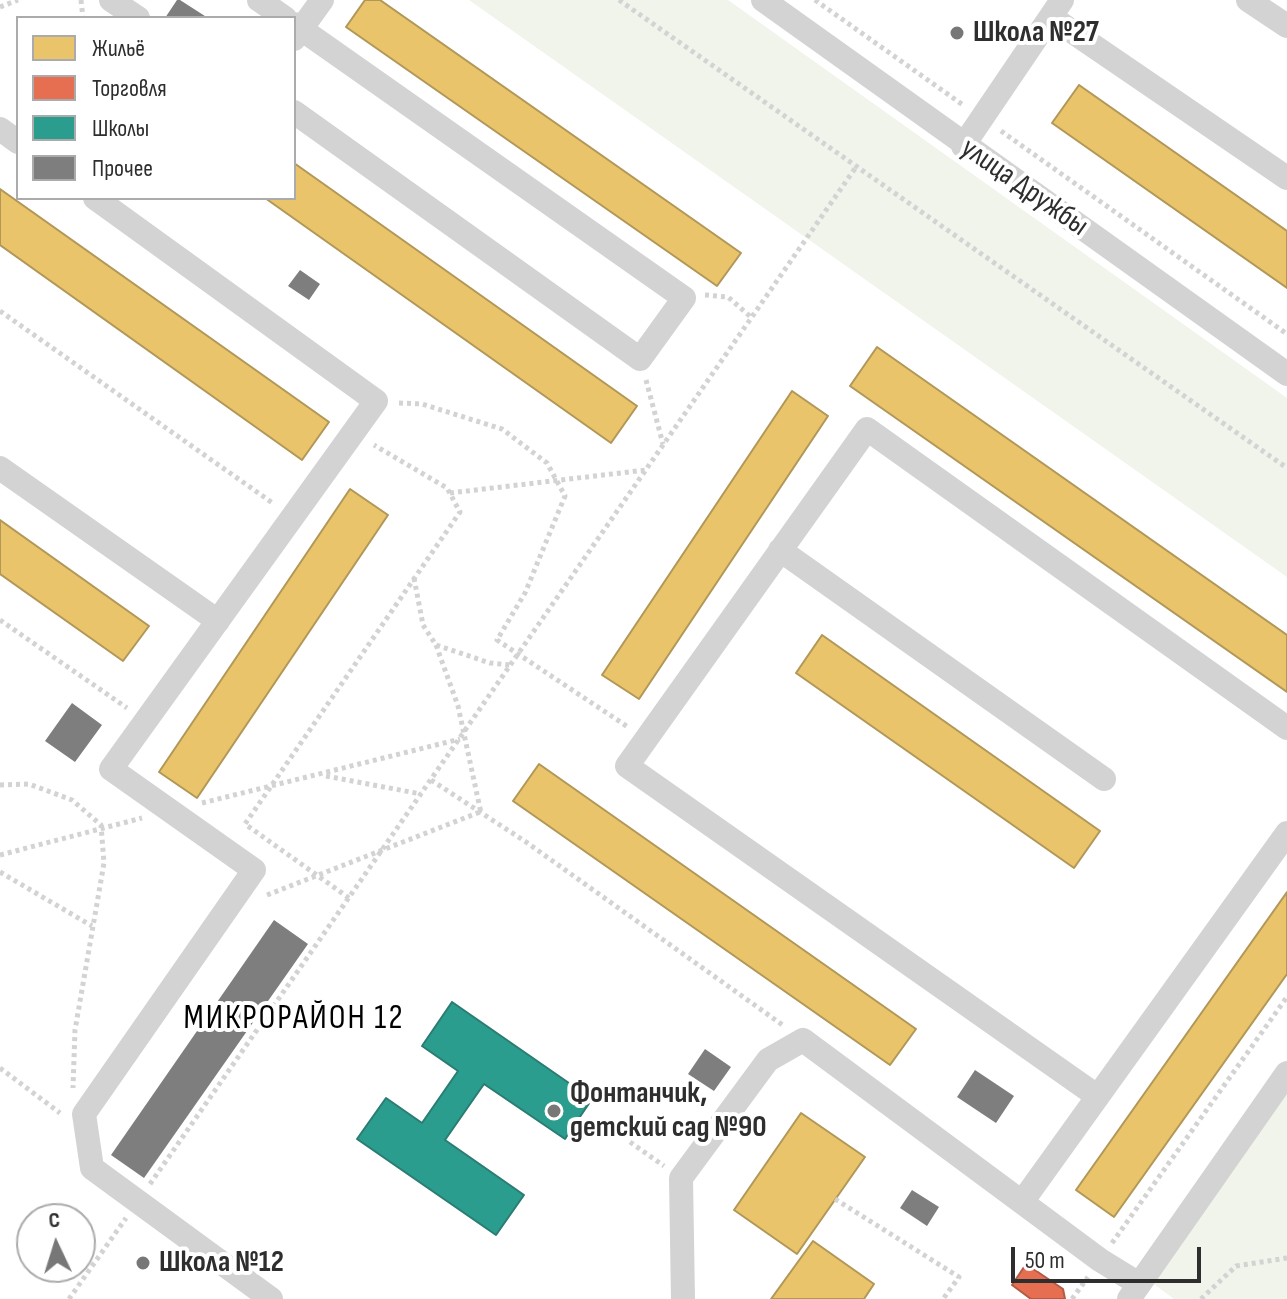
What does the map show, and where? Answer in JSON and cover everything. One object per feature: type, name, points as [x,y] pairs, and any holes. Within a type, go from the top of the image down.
[{"type":"street","points":[[111,0],[135,16]]},
{"type":"street","points":[[259,0],[280,16]]},
{"type":"street","points":[[296,25],[322,0]]},
{"type":"street","name":"улица Дружбы","points":[[763,0],[963,146],[1287,374]]},
{"type":"street","points":[[1248,0],[1287,26]]},
{"type":"street","points":[[963,146],[1057,8],[1287,178]]},
{"type":"street","points":[[296,28],[684,298],[640,359],[296,113]]},
{"type":"street","points":[[103,200],[376,401],[111,769],[254,870],[86,1125],[92,1168],[138,1201],[242,1266],[271,1299]]},
{"type":"street","points":[[1097,1096],[627,766],[867,429],[1287,728]]},
{"type":"street","points":[[0,468],[218,621]]},
{"type":"street","points":[[780,550],[1104,779]]},
{"type":"street","points":[[1022,1202],[1287,833]]},
{"type":"street","points":[[683,1299],[681,1178],[768,1060],[803,1040],[1100,1260],[1134,1292],[1287,1073]]},
{"type":"path","points":[[0,7],[18,0]]},
{"type":"path","points":[[619,0],[1287,468]]},
{"type":"path","points":[[815,0],[1287,334]]},
{"type":"path","points":[[69,1299],[856,167]]},
{"type":"path","points":[[684,298],[710,294],[728,297],[752,318]]},
{"type":"path","points":[[0,311],[293,518]]},
{"type":"path","points":[[640,359],[664,445]]},
{"type":"path","points":[[376,401],[422,404],[502,429],[547,463],[565,496],[525,593],[497,640],[646,738]]},
{"type":"path","points":[[349,898],[245,824],[460,512],[447,488],[354,432]]},
{"type":"path","points":[[450,493],[646,470]]},
{"type":"path","points":[[414,578],[423,625],[436,645],[464,732],[480,812]]},
{"type":"path","points":[[0,620],[146,721]]},
{"type":"path","points":[[436,645],[490,663],[511,665]]},
{"type":"path","points":[[0,855],[460,739]]},
{"type":"path","points":[[321,775],[421,794]]},
{"type":"path","points":[[431,780],[803,1040]]},
{"type":"path","points":[[0,785],[29,784],[72,800],[101,829],[104,863],[75,1030],[73,1091],[86,1125]]},
{"type":"path","points":[[265,896],[480,812]]},
{"type":"path","points":[[0,872],[92,926]]},
{"type":"path","points":[[1072,1299],[1287,997]]},
{"type":"path","points":[[0,1068],[86,1125]]},
{"type":"path","points":[[630,1142],[681,1178]]},
{"type":"path","points":[[835,1199],[959,1277],[943,1299]]},
{"type":"path","points":[[1201,1299],[1236,1266],[1287,1258]]},
{"type":"shaded area","points":[[469,0],[728,0],[1287,398],[1287,577]]},
{"type":"shaded area","points":[[1287,1086],[1287,1299],[1174,1299],[1150,1281]]},
{"type":"building: Жильё","points":[[365,0],[380,0],[741,253],[717,286],[346,27]]},
{"type":"building: Жильё","points":[[1079,85],[1287,231],[1287,288],[1052,123]]},
{"type":"building: Жильё","points":[[296,164],[637,406],[611,443],[268,200],[296,200]]},
{"type":"building: Жильё","points":[[0,189],[329,422],[302,460],[0,245]]},
{"type":"building: Жильё","points":[[877,347],[1287,635],[1287,692],[850,386]]},
{"type":"building: Жильё","points":[[792,391],[828,416],[639,699],[602,675]]},
{"type":"building: Жильё","points":[[350,489],[388,515],[197,798],[159,772]]},
{"type":"building: Жильё","points":[[0,520],[149,626],[123,661],[0,574]]},
{"type":"building: Жильё","points":[[822,635],[1100,831],[1074,868],[796,673]]},
{"type":"building: Жильё","points":[[539,764],[916,1029],[890,1065],[513,801]]},
{"type":"building: Жильё","points":[[1287,892],[1287,974],[1114,1217],[1076,1190]]},
{"type":"building: Жильё","points":[[801,1113],[865,1157],[797,1254],[734,1210]]},
{"type":"building: Жильё","points":[[813,1241],[874,1284],[864,1299],[771,1299]]},
{"type":"building: Торговля","points":[[1026,1264],[1063,1289],[1065,1299],[1031,1299],[1012,1285]]},
{"type":"building: Школы","name":"Фонтанчик, детский сад №90","points":[[452,1002],[592,1099],[565,1139],[484,1084],[445,1140],[524,1195],[496,1235],[357,1139],[386,1098],[422,1123],[458,1071],[422,1046]]},
{"type":"building: Прочее","points":[[180,0],[205,16],[166,16]]},
{"type":"building: Прочее","points":[[300,270],[320,284],[309,300],[288,286]]},
{"type":"building: Прочее","points":[[72,703],[102,725],[75,762],[45,741]]},
{"type":"building: Прочее","points":[[274,920],[308,944],[144,1178],[111,1155]]},
{"type":"building: Прочее","points":[[705,1049],[731,1067],[714,1091],[688,1074]]},
{"type":"building: Прочее","points":[[975,1070],[1014,1096],[996,1123],[957,1097]]},
{"type":"building: Прочее","points":[[912,1190],[939,1207],[927,1226],[900,1208]]},
{"type":"place","name":"Школа №27","points":[[957,33]]},
{"type":"place","name":"Фонтанчик, детский сад №90","points":[[554,1111]]},
{"type":"place","name":"Школа №12","points":[[143,1263]]},
{"type":"district","name":"МИКРОРАЙОН 12","points":[[294,1019]]}]
